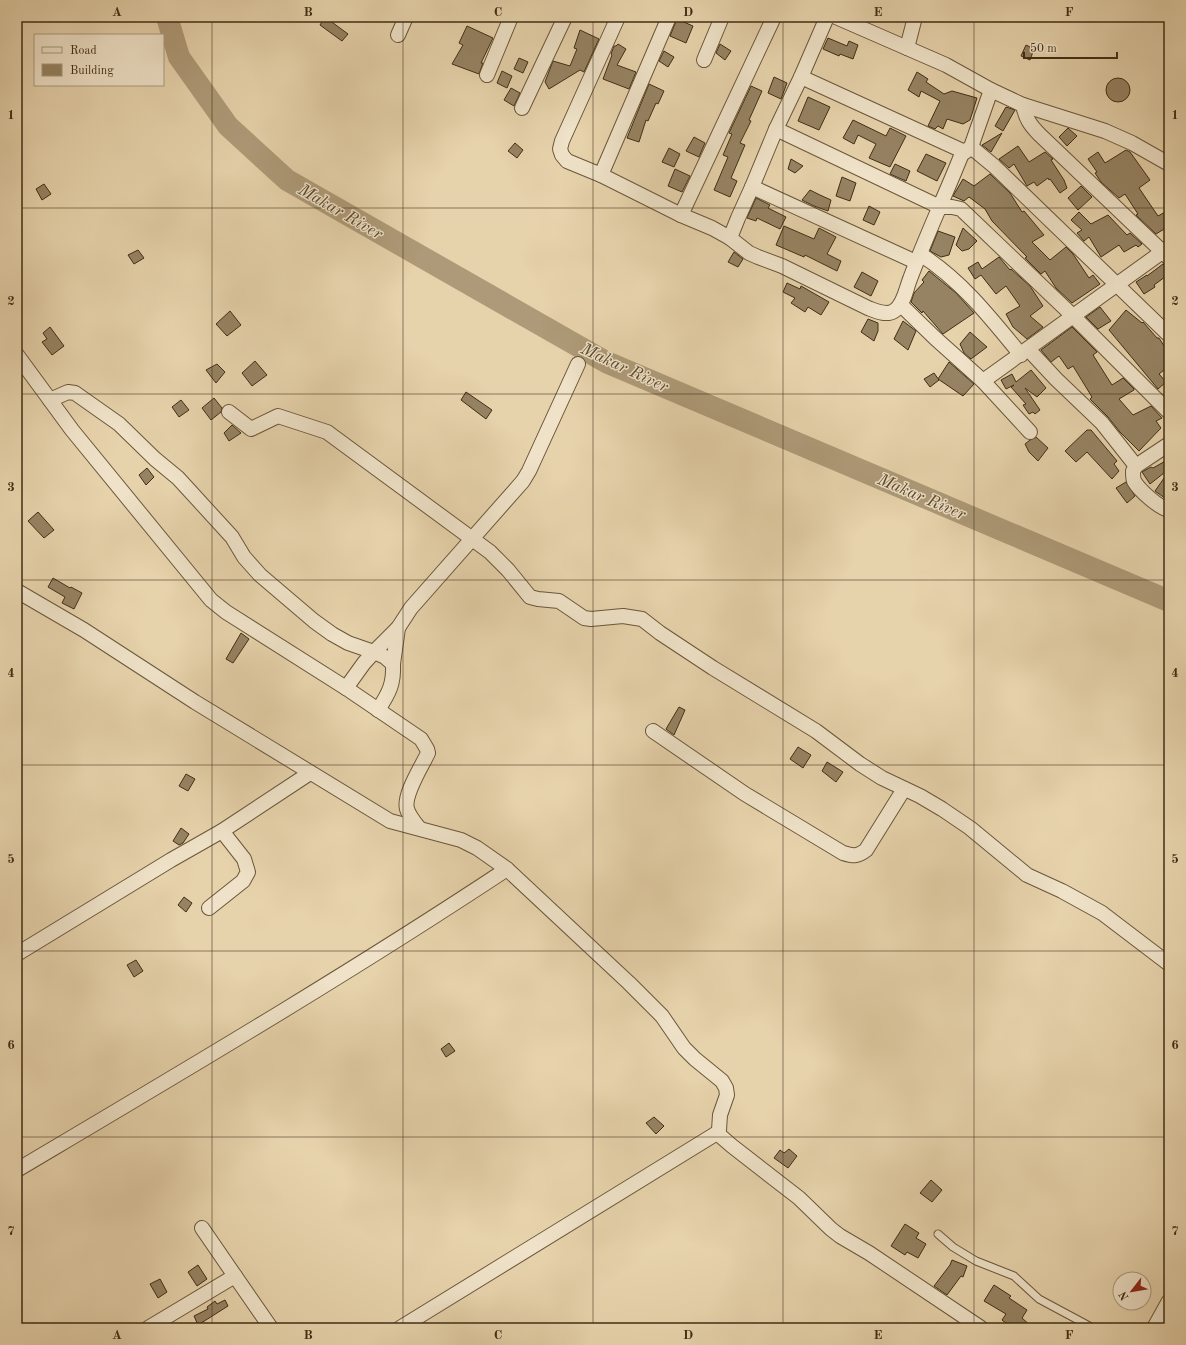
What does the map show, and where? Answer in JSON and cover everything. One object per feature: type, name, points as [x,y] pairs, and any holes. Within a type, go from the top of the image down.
[{"type":"street","points":[[398,35],[406,17]]},
{"type":"street","points":[[486,75],[511,17]]},
{"type":"street","points":[[522,108],[565,17]]},
{"type":"street","points":[[618,17],[562,141],[560,149],[562,156],[567,161],[601,175],[712,228],[730,238],[749,253],[782,266],[881,313],[888,314],[895,311],[901,305],[918,258],[967,149],[991,90]]},
{"type":"street","points":[[601,175],[669,17]]},
{"type":"street","points":[[704,60],[722,17]]},
{"type":"street","points":[[681,214],[774,17]]},
{"type":"street","points":[[730,238],[776,129],[801,77],[827,17]]},
{"type":"street","points":[[836,17],[946,65],[1023,106],[1105,131],[1132,143],[1169,164]]},
{"type":"street","points":[[907,48],[915,17]]},
{"type":"street","points":[[801,77],[967,149],[994,166],[1169,335]]},
{"type":"street","points":[[983,381],[1117,284],[1167,252],[1040,135],[1025,116],[1023,106]]},
{"type":"street","points":[[776,129],[940,208],[952,207],[961,209],[1169,412]]},
{"type":"street","points":[[752,187],[941,268],[980,305],[1024,352],[1056,379],[1102,423],[1136,466]]},
{"type":"street","points":[[901,305],[983,381],[1030,432]]},
{"type":"street","points":[[17,355],[72,430],[211,600],[226,612],[346,688],[421,740],[427,748],[428,753],[408,794],[407,808],[418,828]]},
{"type":"street","points":[[346,688],[364,663],[398,628],[411,608],[523,481],[578,364]]},
{"type":"street","points":[[50,400],[68,392],[75,393],[119,424],[155,459],[178,478],[232,537],[244,557],[260,575],[314,621],[332,634],[348,643],[385,657],[393,664]]},
{"type":"street","points":[[229,412],[251,429],[278,416],[327,432],[490,552],[508,570],[530,597],[559,601],[584,618],[591,619],[632,616],[642,619],[660,633],[713,668],[816,731],[860,764],[882,778],[904,788],[942,809],[970,828],[1027,875],[1062,891],[1102,913],[1169,964]]},
{"type":"street","points":[[1169,444],[1136,466],[1133,471],[1135,482],[1154,501],[1165,509],[1169,510]]},
{"type":"street","points":[[17,591],[84,630],[195,702],[390,821],[461,840],[477,848],[507,869],[634,988],[662,1016],[684,1048],[694,1059],[722,1081],[726,1088],[727,1094],[720,1115],[719,1130],[717,1133],[400,1328]]},
{"type":"street","points":[[378,710],[392,686],[394,676],[393,664],[398,628]]},
{"type":"street","points":[[653,730],[745,794],[843,853],[854,856],[860,855],[866,850],[904,788]]},
{"type":"street","points":[[17,954],[171,860],[222,831],[310,773]]},
{"type":"street","points":[[390,821],[407,808]]},
{"type":"street","points":[[209,908],[243,881],[248,872],[244,859],[222,831]]},
{"type":"street","points":[[17,1170],[324,985],[431,919],[507,869]]},
{"type":"street","points":[[717,1133],[799,1198],[840,1236],[869,1253],[981,1328]]},
{"type":"street","points":[[202,1228],[271,1328]]},
{"type":"street","points":[[148,1328],[235,1276]]},
{"type":"street","points":[[1154,1328],[1169,1301]]},
{"type":"lane","points":[[938,1234],[953,1247],[976,1261],[1014,1276],[1040,1299],[1093,1328]]},
{"type":"building","points":[[325,17],[348,34],[342,41],[320,25]]},
{"type":"building","points":[[677,19],[693,26],[686,43],[670,36]]},
{"type":"building","points":[[467,26],[493,38],[481,63],[483,63],[479,74],[452,64],[463,45],[459,43]]},
{"type":"building","points":[[580,30],[599,39],[584,72],[580,70],[549,89],[545,82],[553,61],[570,66],[577,49],[574,48]]},
{"type":"building","points":[[828,38],[847,46],[849,41],[858,45],[853,59],[840,54],[839,56],[823,49]]},
{"type":"building","points":[[618,44],[626,49],[617,65],[636,72],[629,89],[603,79],[614,46]]},
{"type":"building","points":[[720,44],[731,51],[725,60],[716,53]]},
{"type":"building","points":[[1026,45],[1034,49],[1030,60],[1021,56]]},
{"type":"building","points":[[664,51],[674,57],[668,67],[659,61]]},
{"type":"building","points":[[519,58],[528,62],[523,73],[514,69]]},
{"type":"building","points":[[502,71],[512,76],[507,88],[497,83]]},
{"type":"building","points":[[917,72],[928,79],[926,82],[944,94],[952,91],[977,98],[970,120],[963,124],[947,119],[943,129],[938,126],[935,129],[928,126],[940,101],[921,91],[919,97],[908,90]]},
{"type":"building","points":[[774,77],[787,83],[781,99],[768,93]]},
{"type":"building","points":[[1118,78],[1127,81],[1130,90],[1127,99],[1118,102],[1109,99],[1106,90],[1109,81]]},
{"type":"building","points":[[649,84],[664,91],[658,104],[656,103],[648,121],[646,120],[639,142],[627,138]]},
{"type":"building","points":[[751,86],[762,91],[749,120],[751,121],[740,143],[745,145],[731,178],[737,181],[730,197],[714,190],[728,157],[723,155],[732,134],[729,133]]},
{"type":"building","points":[[511,88],[520,93],[514,106],[504,100]]},
{"type":"building","points":[[808,97],[830,107],[819,130],[798,121]]},
{"type":"building","points":[[1006,107],[1015,110],[1003,131],[995,126]]},
{"type":"building","points":[[853,120],[886,136],[890,128],[906,136],[890,167],[869,158],[876,144],[858,135],[854,144],[843,138]]},
{"type":"building","points":[[1068,128],[1077,136],[1067,146],[1059,137]]},
{"type":"building","points":[[1002,133],[991,152],[982,145]]},
{"type":"building","points":[[694,137],[705,143],[699,157],[686,151]]},
{"type":"building","points":[[515,143],[523,150],[517,158],[508,151]]},
{"type":"building","points":[[1018,146],[1029,162],[1045,152],[1053,159],[1051,160],[1064,180],[1067,188],[1060,193],[1048,178],[1037,186],[1034,182],[1027,186],[1014,164],[1009,168],[999,159]]},
{"type":"building","points":[[669,148],[680,154],[674,167],[662,162]]},
{"type":"building","points":[[1126,150],[1130,152],[1150,180],[1139,188],[1158,216],[1169,210],[1169,226],[1156,234],[1136,215],[1138,214],[1125,194],[1119,198],[1101,182],[1095,173],[1097,172],[1088,159],[1098,152],[1105,163]]},
{"type":"building","points":[[926,154],[946,163],[937,181],[917,171]]},
{"type":"building","points":[[791,159],[803,166],[795,173],[788,169]]},
{"type":"building","points":[[895,164],[910,171],[906,181],[890,174]]},
{"type":"building","points":[[675,169],[690,176],[682,192],[668,186]]},
{"type":"building","points":[[990,174],[1010,193],[1022,212],[1024,211],[1044,235],[1032,242],[1050,260],[1066,247],[1073,254],[1089,278],[1093,275],[1100,284],[1072,303],[1056,288],[1045,271],[1041,274],[1025,258],[1027,257],[992,221],[985,209],[969,197],[964,201],[953,196],[963,179],[974,186]]},
{"type":"building","points":[[842,177],[856,183],[850,201],[836,196]]},
{"type":"building","points":[[44,184],[51,194],[42,200],[36,189]]},
{"type":"building","points":[[1081,186],[1092,197],[1078,210],[1068,198]]},
{"type":"building","points":[[810,190],[831,200],[828,211],[802,200]]},
{"type":"building","points":[[756,198],[770,205],[768,208],[786,217],[780,229],[757,218],[756,221],[747,218]]},
{"type":"building","points":[[869,206],[880,212],[874,225],[863,220]]},
{"type":"building","points":[[1079,212],[1091,224],[1108,215],[1127,235],[1130,233],[1142,244],[1138,247],[1136,245],[1124,252],[1119,245],[1101,257],[1089,237],[1084,241],[1077,233],[1082,230],[1071,220]]},
{"type":"building","points":[[784,226],[814,239],[819,228],[836,237],[827,254],[841,261],[837,271],[805,255],[804,257],[776,245]]},
{"type":"building","points":[[963,228],[977,241],[969,249],[962,251],[956,245]]},
{"type":"building","points":[[938,231],[955,237],[949,255],[941,257],[930,251]]},
{"type":"building","points":[[138,250],[144,258],[134,264],[128,255]]},
{"type":"building","points":[[734,252],[743,259],[738,267],[728,262]]},
{"type":"building","points":[[999,257],[1010,270],[1011,269],[1030,286],[1043,306],[1030,316],[1043,327],[1027,339],[1013,327],[1006,314],[1020,306],[1006,286],[996,294],[981,275],[975,279],[968,268],[978,262],[982,269]]},
{"type":"building","points":[[1163,264],[1169,270],[1169,274],[1154,285],[1155,287],[1144,294],[1136,282]]},
{"type":"building","points":[[929,271],[956,293],[974,313],[943,334],[923,311],[922,313],[911,302],[914,293],[924,282],[922,280]]},
{"type":"building","points":[[862,272],[878,281],[871,296],[854,287]]},
{"type":"building","points":[[787,283],[800,289],[801,286],[829,302],[821,315],[808,307],[805,312],[791,303],[795,298],[783,292]]},
{"type":"building","points":[[1100,307],[1111,321],[1098,329],[1086,317]]},
{"type":"building","points":[[1126,310],[1142,323],[1143,322],[1157,338],[1159,338],[1166,349],[1169,346],[1169,366],[1159,374],[1166,382],[1158,389],[1109,330]]},
{"type":"building","points":[[230,311],[241,325],[227,336],[216,324]]},
{"type":"building","points":[[868,319],[878,323],[878,331],[874,341],[861,332]]},
{"type":"building","points":[[903,321],[916,331],[908,350],[894,339]]},
{"type":"building","points":[[50,327],[64,346],[52,355],[42,342],[47,339],[43,333]]},
{"type":"building","points":[[1072,327],[1097,352],[1093,355],[1112,385],[1123,378],[1134,389],[1119,399],[1133,415],[1151,406],[1162,418],[1156,421],[1161,428],[1139,451],[1090,399],[1092,397],[1073,366],[1068,369],[1059,356],[1051,362],[1041,350]]},
{"type":"building","points":[[970,332],[987,347],[971,359],[964,353],[960,344]]},
{"type":"building","points":[[255,361],[267,375],[252,386],[242,373]]},
{"type":"building","points":[[949,362],[974,384],[963,396],[938,379]]},
{"type":"building","points":[[217,364],[225,372],[216,383],[206,370]]},
{"type":"building","points":[[1031,370],[1046,388],[1037,397],[1025,388],[1040,410],[1035,414],[1033,412],[1029,414],[1023,405],[1026,404],[1011,387],[1014,385],[1006,389],[1001,380],[1012,374],[1016,382]]},
{"type":"building","points":[[934,373],[939,380],[930,387],[924,379]]},
{"type":"building","points":[[466,392],[492,410],[486,419],[461,400]]},
{"type":"building","points":[[214,398],[222,408],[221,412],[211,420],[202,408]]},
{"type":"building","points":[[181,400],[189,410],[179,417],[172,407]]},
{"type":"building","points":[[232,425],[241,433],[229,441],[224,433]]},
{"type":"building","points":[[1087,430],[1091,430],[1117,461],[1114,464],[1119,471],[1112,479],[1087,452],[1076,462],[1065,451]]},
{"type":"building","points":[[1036,437],[1048,448],[1038,461],[1029,452],[1025,444]]},
{"type":"building","points":[[1169,459],[1169,469],[1150,484],[1142,472]]},
{"type":"building","points":[[147,468],[154,477],[146,485],[139,475]]},
{"type":"building","points":[[1169,471],[1169,501],[1155,491]]},
{"type":"building","points":[[1126,482],[1135,496],[1127,503],[1116,488]]},
{"type":"building","points":[[38,512],[54,530],[44,538],[28,521]]},
{"type":"building","points":[[53,578],[82,593],[74,609],[62,603],[65,597],[48,587]]},
{"type":"building","points":[[241,633],[249,639],[233,663],[226,659]]},
{"type":"building","points":[[679,707],[685,710],[674,735],[666,729]]},
{"type":"building","points":[[798,747],[811,755],[803,768],[790,759]]},
{"type":"building","points":[[827,762],[843,772],[836,782],[822,771]]},
{"type":"building","points":[[186,774],[195,779],[188,791],[179,786]]},
{"type":"building","points":[[181,828],[189,834],[183,843],[179,845],[173,841]]},
{"type":"building","points":[[184,897],[192,903],[186,912],[178,905]]},
{"type":"building","points":[[136,960],[143,971],[134,977],[127,965]]},
{"type":"building","points":[[449,1043],[455,1051],[446,1057],[441,1049]]},
{"type":"building","points":[[654,1117],[664,1126],[656,1134],[646,1123]]},
{"type":"building","points":[[789,1149],[797,1156],[788,1168],[774,1158],[780,1150],[784,1153]]},
{"type":"building","points":[[931,1180],[942,1190],[932,1202],[920,1193]]},
{"type":"building","points":[[905,1224],[919,1233],[916,1238],[926,1244],[918,1258],[907,1252],[905,1255],[891,1246]]},
{"type":"building","points":[[952,1260],[967,1266],[963,1277],[961,1276],[947,1295],[934,1286],[950,1265]]},
{"type":"building","points":[[198,1265],[207,1279],[197,1286],[188,1272]]},
{"type":"building","points":[[160,1279],[167,1292],[158,1298],[150,1284]]},
{"type":"building","points":[[994,1285],[1011,1296],[1009,1298],[1027,1310],[1022,1318],[1033,1328],[1013,1328],[1002,1320],[1006,1314],[984,1301]]},
{"type":"building","points":[[225,1300],[228,1306],[198,1325],[194,1316],[208,1309],[207,1307],[215,1301],[217,1304]]},
{"type":"waterway","name":"Makar River","points":[[167,17],[179,57],[228,126],[287,180],[606,362],[1169,601]]}]
